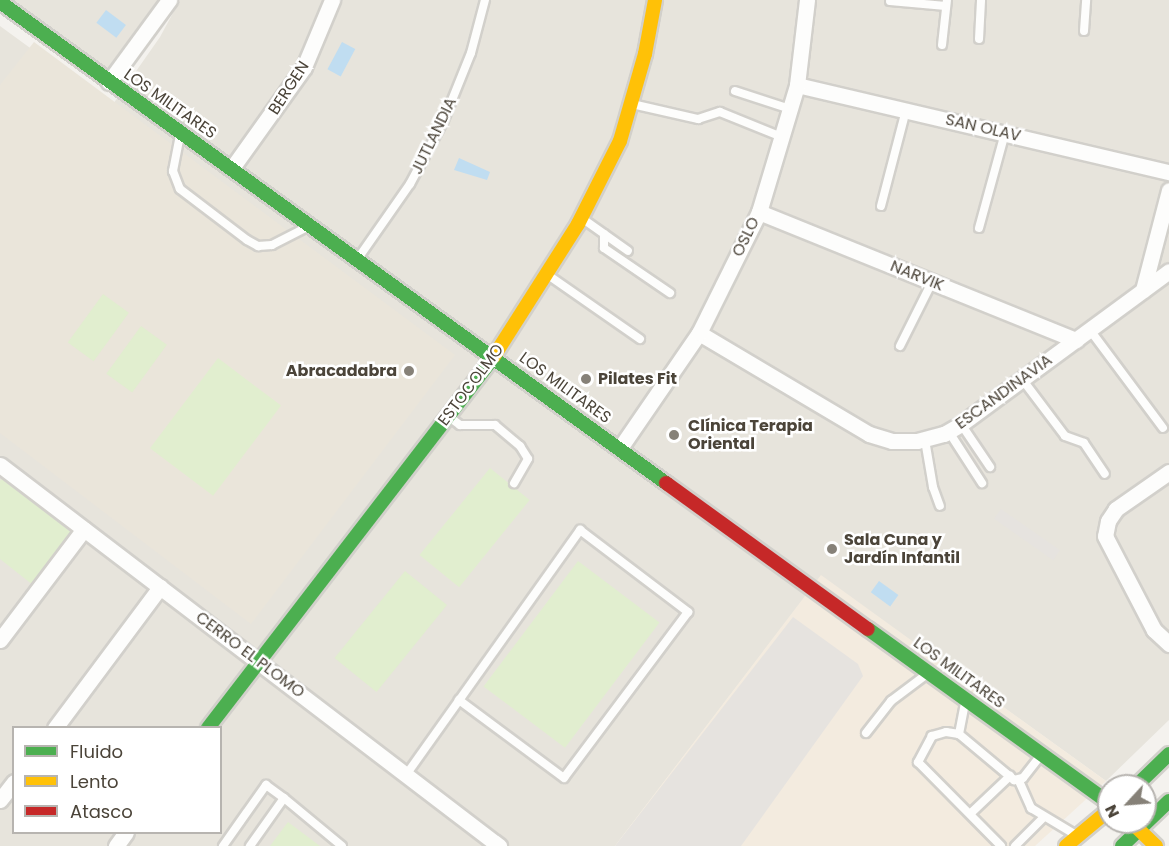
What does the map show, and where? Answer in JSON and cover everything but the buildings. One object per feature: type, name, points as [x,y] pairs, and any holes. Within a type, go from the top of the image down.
[{"type":"main road","name":"ESTOCOLMO","points":[[209,726],[493,357],[581,218],[620,141],[632,104],[655,0]]},
{"type":"main road","name":"LOS MILITARES","points":[[0,2],[1097,794]]},
{"type":"main road","points":[[1148,774],[1169,754]]},
{"type":"main road","points":[[1066,846],[1097,820]]},
{"type":"main road","points":[[1143,834],[1156,846]]},
{"type":"street","points":[[109,82],[169,0]]},
{"type":"street","name":"BERGEN","points":[[232,168],[292,88],[317,42],[332,0]]},
{"type":"street","name":"OSLO","points":[[620,448],[699,333],[759,212],[784,138],[797,85],[807,0]]},
{"type":"street","name":"SAN OLAV","points":[[797,85],[1169,172]]},
{"type":"street","points":[[1143,290],[1169,190]]},
{"type":"street","name":"NARVIK","points":[[759,212],[1076,340]]},
{"type":"street","name":"ESCANDINAVIA","points":[[699,333],[869,434],[892,441],[925,440],[955,428],[1169,271]]},
{"type":"street","name":"CERRO EL PLOMO","points":[[3,472],[84,529],[499,846]]},
{"type":"street","points":[[1169,472],[1116,509],[1108,521],[1105,536],[1154,630],[1169,644]]},
{"type":"street","points":[[0,640],[84,529]]},
{"type":"street","points":[[56,726],[160,587]]},
{"type":"street","points":[[0,800],[12,785]]},
{"type":"lane","name":"JUTLANDIA","points":[[358,259],[405,192],[436,136],[467,64],[485,0]]},
{"type":"lane","points":[[979,39],[981,0]]},
{"type":"lane","points":[[1084,31],[1086,0]]},
{"type":"lane","points":[[890,1],[946,3],[942,45]]},
{"type":"lane","points":[[735,91],[791,110]]},
{"type":"lane","points":[[632,104],[698,119],[720,112],[784,138]]},
{"type":"lane","points":[[881,206],[906,110]]},
{"type":"lane","points":[[180,133],[174,156],[176,182],[247,240],[258,246],[272,245],[311,225]]},
{"type":"lane","points":[[979,228],[1005,133]]},
{"type":"lane","points":[[581,218],[628,251]]},
{"type":"lane","points":[[604,234],[604,248],[670,293]]},
{"type":"lane","points":[[546,274],[640,339]]},
{"type":"lane","points":[[900,346],[932,282]]},
{"type":"lane","points":[[1090,330],[1163,428]]},
{"type":"lane","points":[[1022,379],[1065,436],[1084,443],[1106,474]]},
{"type":"lane","points":[[447,416],[460,425],[495,425],[520,446],[528,459],[514,483]]},
{"type":"lane","points":[[955,428],[990,467]]},
{"type":"lane","points":[[955,428],[982,483]]},
{"type":"lane","points":[[925,440],[933,487],[940,506]]},
{"type":"lane","points":[[406,775],[580,530],[688,612],[564,778],[459,700]]},
{"type":"lane","points":[[866,733],[891,701],[929,672]]},
{"type":"lane","points":[[959,734],[966,698]]},
{"type":"lane","points":[[1001,846],[971,813],[918,762],[932,736],[946,732],[959,734],[1019,781],[1031,808],[1077,836]]},
{"type":"lane","points":[[1019,781],[1042,754]]},
{"type":"lane","points":[[971,813],[1010,776]]},
{"type":"lane","points":[[223,846],[266,785],[342,846]]},
{"type":"lane","points":[[250,846],[284,798]]},
{"type":"lane","points":[[1016,846],[1044,817]]},
{"type":"shaded area","points":[[5,0],[163,0],[107,72]]},
{"type":"shaded area","points":[[180,0],[1169,0],[1169,720],[1113,774],[1097,775],[821,576],[615,846],[0,846],[0,26],[111,107],[160,37]]},
{"type":"shaded area","points":[[34,42],[455,355],[251,624],[0,433],[0,85]]},
{"type":"shaded area","points":[[1001,509],[1060,550],[1053,560],[994,519]]},
{"type":"shaded area","points":[[821,575],[1097,774],[1097,789],[1035,846],[615,846]]},
{"type":"shaded area","points":[[793,617],[858,664],[863,676],[741,846],[615,846]]},
{"type":"green space","points":[[103,294],[129,313],[94,361],[68,343]]},
{"type":"green space","points":[[141,326],[167,345],[132,393],[106,374]]},
{"type":"green space","points":[[218,358],[281,406],[213,496],[150,448]]},
{"type":"green space","points":[[490,468],[530,500],[459,587],[420,555]]},
{"type":"green space","points":[[8,471],[84,529],[38,589],[0,559],[0,481]]},
{"type":"green space","points":[[578,561],[659,622],[565,748],[484,686]]},
{"type":"green space","points":[[405,571],[447,605],[376,692],[335,658]]},
{"type":"green space","points":[[288,822],[320,846],[270,846]]},
{"type":"water","points":[[106,10],[126,25],[116,38],[96,23]]},
{"type":"water","points":[[342,42],[355,49],[341,76],[327,69]]},
{"type":"water","points":[[459,158],[490,172],[487,180],[454,170]]},
{"type":"water","points":[[879,581],[898,595],[890,606],[871,592]]},
{"type":"traffic: fast","points":[[0,2],[666,483]]},
{"type":"traffic: fast","points":[[210,726],[494,356]]},
{"type":"traffic: fast","points":[[868,629],[1097,794]]},
{"type":"traffic: fast","points":[[1148,774],[1169,754]]},
{"type":"traffic: fast","points":[[1122,846],[1169,801]]},
{"type":"traffic: slow","points":[[494,356],[578,224],[620,141],[645,54],[655,0]]},
{"type":"traffic: slow","points":[[1066,846],[1097,820]]},
{"type":"traffic: slow","points":[[1144,834],[1156,846]]},
{"type":"traffic: jam","points":[[666,483],[868,629]]},
{"type":"place","name":"Abracadabra","points":[[409,371]]},
{"type":"place","name":"Pilates Fit","points":[[586,379]]},
{"type":"place","name":"Clínica Terapia Oriental","points":[[674,435]]},
{"type":"place","name":"Sala Cuna y Jardín Infantil","points":[[832,549]]}]
